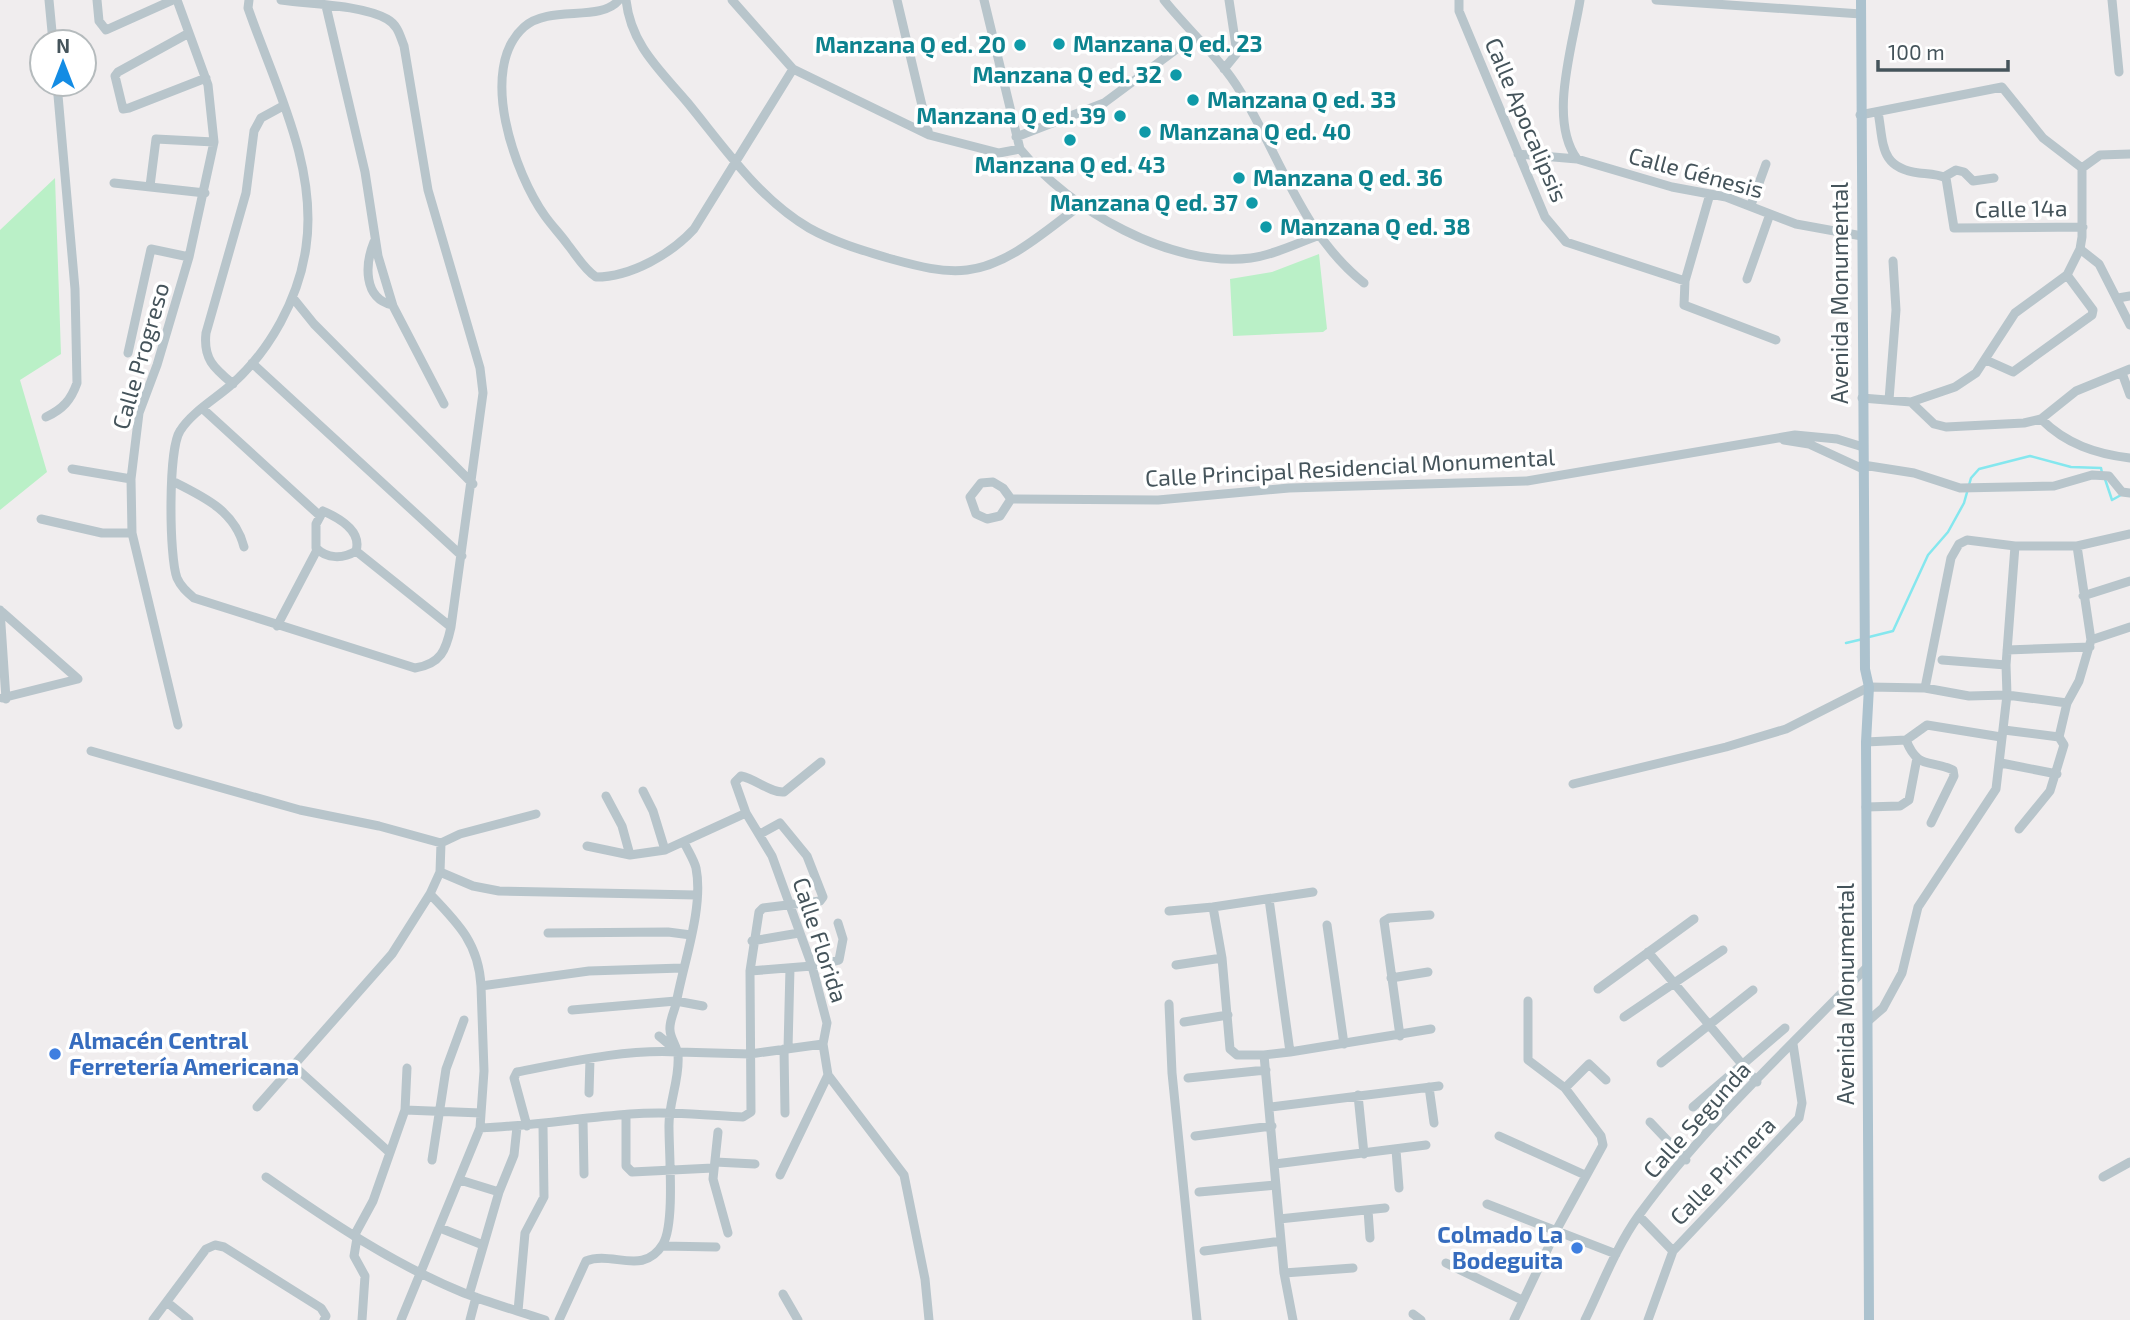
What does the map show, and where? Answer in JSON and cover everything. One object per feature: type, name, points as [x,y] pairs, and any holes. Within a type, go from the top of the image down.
[{"type":"main road","name":"Avenida Monumental","points":[[1861,0],[1864,669],[1868,687],[1866,807],[1869,1320]]},
{"type":"street","points":[[49,0],[52,28]]},
{"type":"street","points":[[97,0],[99,21],[106,30],[175,0]]},
{"type":"street","name":"Calle Progreso","points":[[175,0],[206,78],[214,142],[189,257],[139,413],[131,480],[132,533],[178,725]]},
{"type":"street","points":[[249,0],[248,8],[303,165],[306,247],[293,298],[252,363],[233,384],[180,431],[174,444],[173,563],[183,588],[194,598],[415,668],[429,666],[446,650],[452,627],[482,407],[480,368],[437,226],[404,46],[398,29],[387,19],[281,0]]},
{"type":"street","points":[[619,0],[606,10],[539,18],[525,26],[509,49],[501,88],[507,126],[516,154],[545,216],[590,273],[596,276],[614,275],[659,257],[679,245],[699,221],[793,69]]},
{"type":"street","points":[[626,0],[629,22],[640,46],[764,193],[808,227],[858,248],[922,268],[968,270],[1010,255],[1081,205]]},
{"type":"street","points":[[732,0],[793,69],[929,135],[999,153],[1020,149]]},
{"type":"street","points":[[897,0],[929,135]]},
{"type":"street","points":[[984,0],[1020,149],[1034,167],[1081,205],[1164,248],[1197,257],[1252,258],[1317,236]]},
{"type":"street","points":[[1164,0],[1239,89],[1317,236],[1341,264],[1364,284]]},
{"type":"street","points":[[1224,69],[1237,53],[1229,0]]},
{"type":"street","name":"Calle Apocalipsis","points":[[1459,0],[1459,11],[1518,154],[1545,217],[1561,238],[1574,245],[1685,281]]},
{"type":"street","points":[[1577,159],[1567,138],[1563,111],[1580,0]]},
{"type":"street","points":[[1656,0],[1775,4],[1861,14]]},
{"type":"street","points":[[2112,0],[2119,72]]},
{"type":"street","points":[[326,6],[366,172],[374,242],[393,304],[444,404]]},
{"type":"street","points":[[189,33],[118,72],[115,76],[119,102],[123,109],[129,108],[206,78]]},
{"type":"street","points":[[1016,137],[1104,103],[1194,37]]},
{"type":"street","points":[[1860,115],[2002,88],[2043,138],[2081,169],[2083,227],[2080,249],[2067,275],[2015,313],[1973,376],[1955,387],[1911,402],[1862,398]]},
{"type":"street","points":[[46,417],[60,410],[72,398],[78,383],[75,289],[58,98]]},
{"type":"street","points":[[233,384],[213,367],[207,357],[206,334],[246,192],[254,131],[261,118],[282,106]]},
{"type":"street","points":[[1878,111],[1885,150],[1892,164],[1909,171],[1944,177],[1956,170],[1964,172],[1973,181],[1994,178]]},
{"type":"street","points":[[150,186],[156,139],[214,142]]},
{"type":"street","name":"Calle Génesis","points":[[1518,154],[1577,159],[1672,187],[1751,205],[1796,225],[1862,236]]},
{"type":"street","points":[[2081,169],[2100,155],[2130,154]]},
{"type":"street","points":[[1751,205],[1766,164]]},
{"type":"street","name":"Calle 14a","points":[[1944,177],[1954,228],[2083,227]]},
{"type":"street","points":[[114,183],[205,192]]},
{"type":"street","points":[[1710,194],[1685,281],[1684,305],[1776,340]]},
{"type":"street","points":[[1747,279],[1770,214]]},
{"type":"street","points":[[374,242],[368,257],[369,281],[378,298],[393,304]]},
{"type":"street","points":[[128,353],[151,249],[189,257]]},
{"type":"street","points":[[2080,249],[2099,264],[2130,325]]},
{"type":"street","points":[[1889,400],[1897,300],[1893,261]]},
{"type":"street","points":[[1986,360],[2013,372],[2092,315],[2093,310],[2067,275]]},
{"type":"street","points":[[2118,298],[2130,296]]},
{"type":"street","points":[[293,298],[314,324],[473,484]]},
{"type":"street","points":[[252,363],[461,556]]},
{"type":"street","points":[[1911,402],[1934,424],[1946,427],[2024,423],[2042,419],[2076,391],[2126,371],[2130,395]]},
{"type":"street","points":[[203,409],[319,515]]},
{"type":"street","points":[[2042,419],[2058,436],[2086,449],[2130,458]]},
{"type":"street","name":"Calle Principal Residencial Monumental","points":[[1011,499],[1158,500],[1289,488],[1527,481],[1772,438],[1811,435],[1863,447]]},
{"type":"street","name":"Calle Principal Residencial Monumental","points":[[1772,438],[1827,451],[1863,467],[1914,473],[1960,488],[2054,485],[2092,475],[2109,476],[2122,492],[2130,492]]},
{"type":"street","points":[[1827,451],[1832,438]]},
{"type":"street","points":[[72,469],[131,480]]},
{"type":"street","points":[[172,481],[230,516],[240,531],[244,547]]},
{"type":"street","points":[[987,482],[999,484],[1011,499],[1000,516],[987,519],[976,514],[970,503],[972,491],[987,482]]},
{"type":"street","points":[[277,626],[317,550],[316,524],[319,515],[323,512],[349,528],[358,544],[356,551],[348,556],[328,556],[317,550]]},
{"type":"street","points":[[41,519],[102,533],[132,533]]},
{"type":"street","points":[[1925,688],[1951,558],[1959,544],[1967,540],[2015,546],[2077,546],[2130,534]]},
{"type":"street","points":[[1868,1021],[1883,1008],[1902,974],[1918,907],[1996,789],[2007,695],[2006,665],[2015,546]]},
{"type":"street","points":[[2019,829],[2050,791],[2057,774],[2064,745],[2059,737],[2067,703],[2080,681],[2090,643],[2077,546]]},
{"type":"street","points":[[356,551],[452,627]]},
{"type":"street","points":[[2083,596],[2130,581]]},
{"type":"street","points":[[1,610],[78,679],[3,698],[1,610]]},
{"type":"street","points":[[2007,650],[2090,643],[2130,627]]},
{"type":"street","points":[[1942,660],[2006,665]]},
{"type":"street","points":[[1573,784],[1726,747],[1786,729],[1868,687],[1925,688],[1969,695],[2007,695],[2067,703]]},
{"type":"street","points":[[1866,742],[1906,740],[1927,725],[2059,737]]},
{"type":"street","points":[[1906,740],[1912,755],[1928,765],[1953,770],[1954,776],[1931,823]]},
{"type":"street","points":[[91,751],[300,810],[379,826],[441,843],[460,834],[536,814]]},
{"type":"street","points":[[1866,807],[1900,806],[1909,800],[1917,758]]},
{"type":"street","name":"Calle Florida","points":[[821,762],[784,792],[777,792],[741,776],[734,782],[746,813],[760,834],[812,966],[827,1023],[823,1044],[828,1075],[904,1175],[925,1279],[929,1320]]},
{"type":"street","points":[[2001,763],[2057,774]]},
{"type":"street","points":[[643,792],[653,811],[665,850]]},
{"type":"street","points":[[606,796],[622,826],[630,856]]},
{"type":"street","points":[[587,846],[630,856],[665,850],[685,844],[746,813]]},
{"type":"street","points":[[480,1128],[543,1125],[668,1112],[743,1117],[751,1112],[750,971],[752,941],[759,912],[763,908],[820,901],[823,897],[807,856],[780,823],[760,834]]},
{"type":"street","points":[[257,1107],[392,954],[430,894],[440,872],[441,843]]},
{"type":"street","points":[[559,1320],[586,1261],[596,1256],[635,1263],[650,1258],[662,1246],[666,1236],[668,1112],[677,1077],[678,1052],[669,1031],[691,935],[696,895],[696,867],[685,844]]},
{"type":"street","points":[[440,872],[472,886],[499,891],[696,895]]},
{"type":"street","points":[[1169,911],[1313,892]]},
{"type":"street","points":[[401,1320],[480,1128],[484,1071],[480,960],[453,918],[430,894]]},
{"type":"street","points":[[1269,899],[1290,1052]]},
{"type":"street","points":[[1213,907],[1223,958],[1233,1053],[1264,1055],[1290,1052],[1432,1029]]},
{"type":"street","points":[[1400,1035],[1384,921],[1389,918],[1430,915]]},
{"type":"street","points":[[1598,989],[1694,919]]},
{"type":"street","points":[[750,971],[812,966],[839,960],[843,939],[838,923]]},
{"type":"street","points":[[1327,925],[1344,1044]]},
{"type":"street","points":[[548,933],[668,932],[691,935]]},
{"type":"street","points":[[752,941],[799,933]]},
{"type":"street","points":[[1624,1017],[1723,950]]},
{"type":"street","points":[[1648,952],[1757,1082]]},
{"type":"street","points":[[1176,965],[1223,958]]},
{"type":"street","name":"Calle Segunda","points":[[1586,1320],[1616,1254],[1639,1216],[1757,1082],[1867,967]]},
{"type":"street","points":[[481,986],[589,971],[682,968]]},
{"type":"street","points":[[785,1113],[790,968]]},
{"type":"street","points":[[1391,978],[1428,972]]},
{"type":"street","points":[[1661,1063],[1754,990]]},
{"type":"street","points":[[572,1010],[676,1001],[704,1006]]},
{"type":"street","points":[[1514,1320],[1603,1140],[1565,1088],[1528,1060],[1528,1001]]},
{"type":"street","points":[[1169,1004],[1172,1073],[1197,1320]]},
{"type":"street","points":[[1184,1022],[1228,1016]]},
{"type":"street","points":[[432,1160],[446,1069],[464,1020]]},
{"type":"street","points":[[1693,1107],[1785,1028]]},
{"type":"street","points":[[659,1036],[678,1052]]},
{"type":"street","points":[[527,1126],[514,1078],[517,1072],[590,1059],[658,1051],[750,1054],[823,1044]]},
{"type":"street","name":"Calle Primera","points":[[1648,1320],[1673,1251],[1800,1118],[1802,1103],[1793,1044]]},
{"type":"street","points":[[1264,1055],[1271,1107],[1284,1273],[1293,1320]]},
{"type":"street","points":[[589,1093],[590,1059]]},
{"type":"street","points":[[1565,1088],[1589,1064],[1606,1080]]},
{"type":"street","points":[[294,1066],[389,1152]]},
{"type":"street","points":[[362,1320],[365,1276],[354,1256],[355,1237],[373,1201],[405,1110],[407,1068]]},
{"type":"street","points":[[1188,1078],[1266,1070]]},
{"type":"street","points":[[780,1175],[828,1075]]},
{"type":"street","points":[[1271,1107],[1434,1087],[1434,1123]]},
{"type":"street","points":[[1358,1095],[1364,1154]]},
{"type":"street","points":[[405,1110],[481,1113]]},
{"type":"street","points":[[626,1115],[626,1166],[632,1172],[755,1164]]},
{"type":"street","points":[[583,1120],[584,1174]]},
{"type":"street","points":[[1650,1122],[1686,1160]]},
{"type":"street","points":[[518,1311],[525,1233],[544,1197],[543,1125]]},
{"type":"street","points":[[470,1320],[472,1296],[483,1245],[499,1192],[514,1155],[517,1126]]},
{"type":"street","points":[[1195,1136],[1272,1126]]},
{"type":"street","points":[[718,1132],[713,1179],[728,1233]]},
{"type":"street","points":[[1499,1136],[1585,1175]]},
{"type":"street","points":[[1275,1164],[1426,1145]]},
{"type":"street","points":[[1396,1150],[1399,1188]]},
{"type":"street","points":[[2103,1177],[2130,1162]]},
{"type":"street","points":[[266,1177],[355,1237],[422,1273],[472,1296],[545,1320]]},
{"type":"street","points":[[460,1180],[499,1192]]},
{"type":"street","points":[[1199,1192],[1276,1185]]},
{"type":"street","points":[[1486,1204],[1544,1228],[1557,1229],[1616,1254]]},
{"type":"street","points":[[1279,1219],[1385,1208]]},
{"type":"street","points":[[1368,1210],[1370,1238]]},
{"type":"street","points":[[1639,1216],[1673,1251]]},
{"type":"street","points":[[440,1228],[483,1245]]},
{"type":"street","points":[[1204,1251],[1281,1241]]},
{"type":"street","points":[[153,1320],[206,1249],[215,1245],[225,1247],[321,1308],[326,1316],[324,1320]]},
{"type":"street","points":[[662,1246],[716,1247]]},
{"type":"street","points":[[1446,1263],[1522,1300]]},
{"type":"street","points":[[1284,1273],[1353,1268]]},
{"type":"street","points":[[783,1294],[798,1320]]},
{"type":"street","points":[[168,1303],[189,1320]]},
{"type":"green space","points":[[55,178],[61,354],[20,380],[47,472],[0,510],[0,230]]},
{"type":"green space","points":[[1319,254],[1327,329],[1323,332],[1233,336],[1230,279],[1272,272]]},
{"type":"waterway","points":[[1869,637],[1893,631],[1928,555],[1948,532],[1964,503],[1971,478],[1979,469],[2030,456],[2071,467],[2101,468],[2102,473]]},
{"type":"waterway","points":[[2105,479],[2112,500],[2121,495]]},
{"type":"waterway","points":[[1846,643],[1863,639]]},
{"type":"place","name":"Manzana Q ed. 23","points":[[1059,44]]},
{"type":"place","name":"Manzana Q ed. 20","points":[[1020,45]]},
{"type":"place","name":"Manzana Q ed. 32","points":[[1176,75]]},
{"type":"place","name":"Manzana Q ed. 33","points":[[1193,100]]},
{"type":"place","name":"Manzana Q ed. 39","points":[[1120,116]]},
{"type":"place","name":"Manzana Q ed. 40","points":[[1145,132]]},
{"type":"place","name":"Manzana Q ed. 43","points":[[1070,140]]},
{"type":"place","name":"Manzana Q ed. 36","points":[[1239,178]]},
{"type":"place","name":"Manzana Q ed. 37","points":[[1252,203]]},
{"type":"place","name":"Manzana Q ed. 38","points":[[1266,227]]},
{"type":"place","name":"Almacén Central Ferretería Americana","points":[[55,1054]]},
{"type":"place","name":"Colmado La Bodeguita","points":[[1577,1248]]}]
